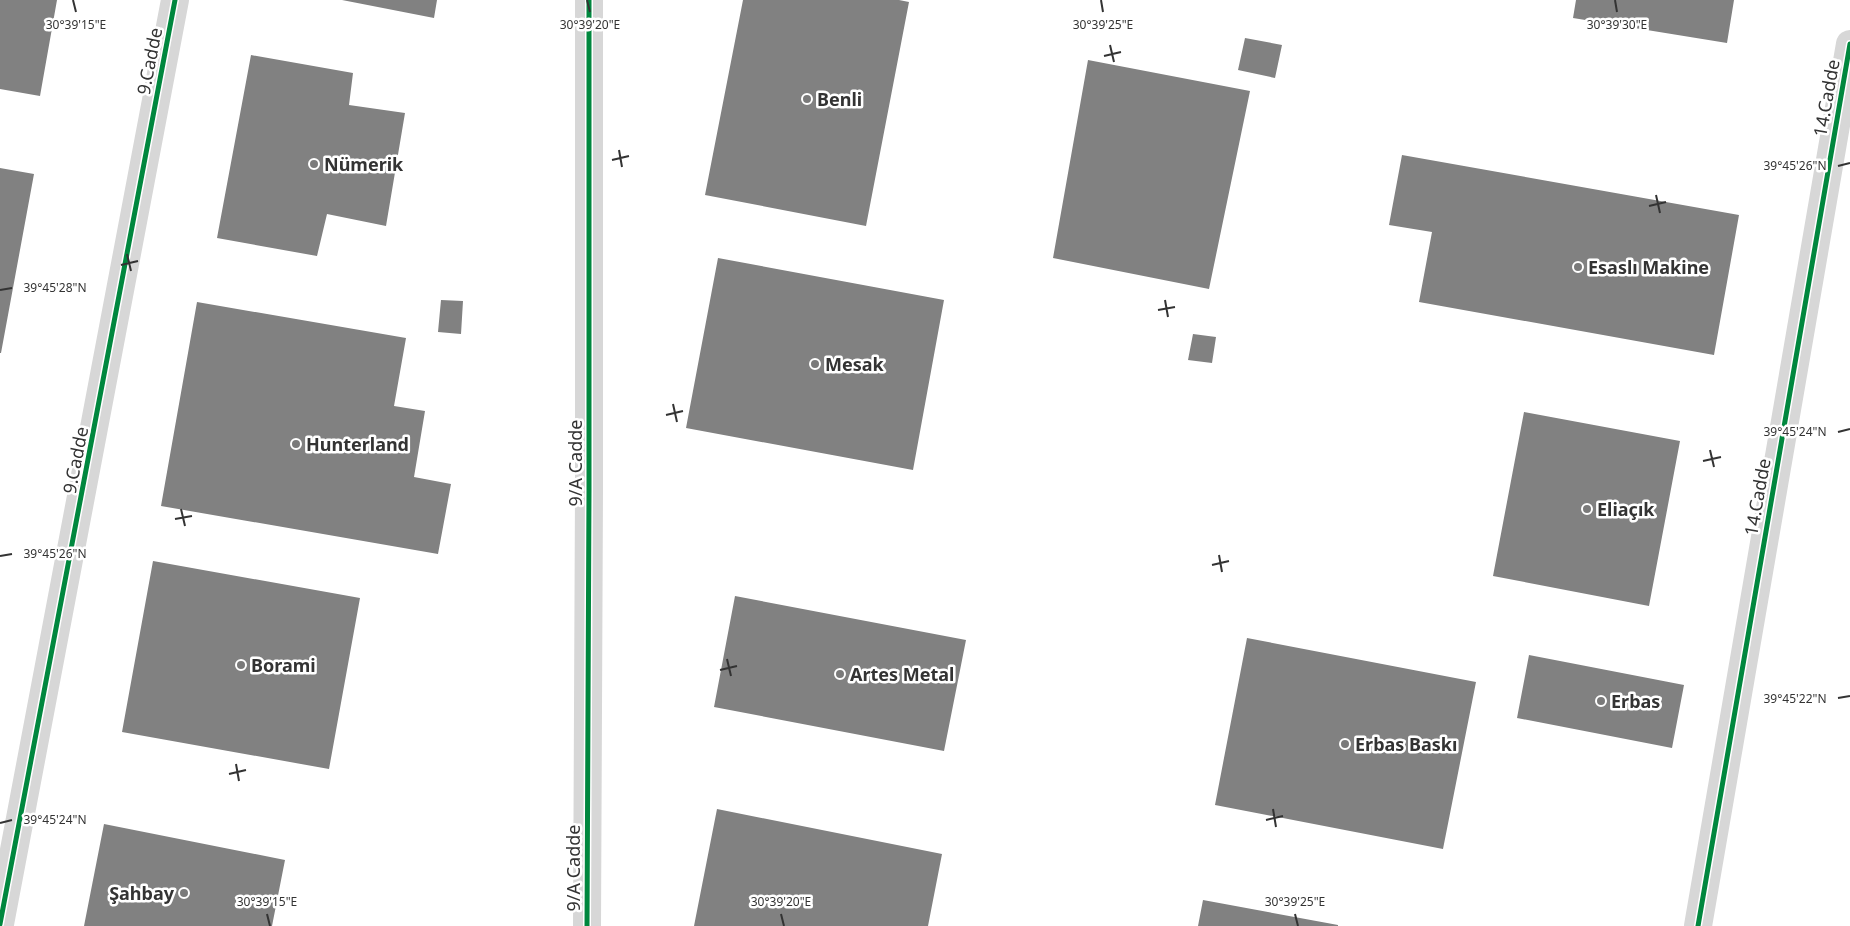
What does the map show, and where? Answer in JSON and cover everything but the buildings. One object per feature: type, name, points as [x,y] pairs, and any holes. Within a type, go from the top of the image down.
[{"type":"street","name":"9.Cadde","points":[[0,924],[175,0]]},
{"type":"street","name":"9/A Cadde","points":[[587,926],[589,0]]},
{"type":"street","name":"14.Cadde","points":[[1698,926],[1850,44]]},
{"type":"cycle path","points":[[0,924],[175,0]]},
{"type":"cycle path","points":[[587,926],[589,0]]},
{"type":"cycle path","points":[[1698,926],[1850,44]]},
{"type":"place","name":"Benli","points":[[807,99]]},
{"type":"place","name":"Nümerik","points":[[314,164]]},
{"type":"place","name":"Esaslı Makine","points":[[1578,267]]},
{"type":"place","name":"Mesak","points":[[815,364]]},
{"type":"place","name":"Hunterland","points":[[296,444]]},
{"type":"place","name":"Eliaçık","points":[[1587,509]]},
{"type":"place","name":"Borami","points":[[241,665]]},
{"type":"place","name":"Artes Metal","points":[[840,674]]},
{"type":"place","name":"Erbas","points":[[1601,701]]},
{"type":"place","name":"Erbas Baskı","points":[[1345,744]]},
{"type":"place","name":"Şahbay","points":[[184,893]]}]
